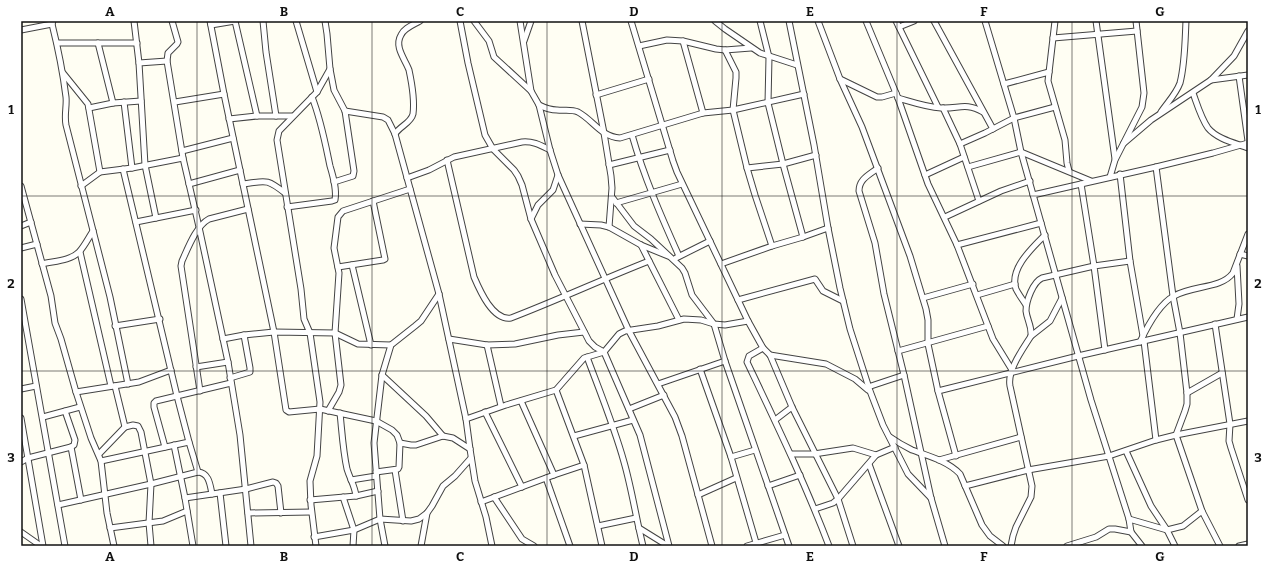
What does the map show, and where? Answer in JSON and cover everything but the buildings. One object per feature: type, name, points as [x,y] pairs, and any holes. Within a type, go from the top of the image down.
[{"type":"street","points":[[28,21],[30,28]]},
{"type":"street","points":[[134,21],[139,63],[145,165],[156,218]]},
{"type":"street","points":[[172,21],[178,42],[168,53],[167,61],[175,102],[183,158],[196,210],[228,362],[240,435],[251,546]]},
{"type":"street","points":[[257,116],[235,21],[211,23],[229,119],[274,332],[286,410],[289,412],[320,409],[376,421],[392,430],[397,435],[400,443],[398,469],[351,480]]},
{"type":"street","points":[[263,21],[266,52],[276,116]]},
{"type":"street","points":[[296,21],[317,92]]},
{"type":"street","points":[[324,21],[334,93],[345,111],[354,174],[353,176],[334,182]]},
{"type":"street","points":[[395,134],[400,127],[407,123],[411,118],[414,100],[408,69],[399,49],[398,43],[400,35],[406,29],[420,21]]},
{"type":"street","points":[[460,21],[483,129],[494,149],[518,176],[522,185],[531,219],[566,297],[589,341],[594,347],[604,352],[640,435],[668,546]]},
{"type":"street","points":[[474,21],[489,41],[494,57],[531,91],[539,105],[558,175],[629,331],[679,425],[712,546]]},
{"type":"street","points":[[520,21],[531,91]]},
{"type":"street","points":[[524,41],[531,21]]},
{"type":"street","points":[[582,21],[609,165],[612,188],[609,227]]},
{"type":"street","points":[[631,21],[673,161],[682,184],[748,321],[763,348],[770,355],[814,454],[838,499],[853,546]]},
{"type":"street","points":[[715,21],[750,48],[769,57],[797,65]]},
{"type":"street","points":[[760,21],[769,57],[768,103],[803,237]]},
{"type":"street","points":[[788,21],[816,155],[828,228],[850,329],[869,389],[883,425],[890,436],[908,474],[931,498]]},
{"type":"street","points":[[818,21],[840,79],[862,127],[910,256],[923,298],[928,320],[928,344],[938,391],[956,456]]},
{"type":"street","points":[[866,21],[897,95],[928,184],[957,245],[995,342],[1012,371]]},
{"type":"street","points":[[896,21],[960,144],[979,201]]},
{"type":"street","points":[[899,27],[914,21]]},
{"type":"street","points":[[934,21],[993,129]]},
{"type":"street","points":[[985,21],[1014,118],[1021,152],[1078,356],[1129,519],[1131,532],[1142,546]]},
{"type":"street","points":[[1055,21],[1048,81],[1065,140],[1069,171]]},
{"type":"street","points":[[1096,21],[1115,160]]},
{"type":"street","points":[[1110,177],[1115,160],[1143,100],[1144,93],[1136,21]]},
{"type":"street","points":[[1157,116],[1180,84],[1186,21]]},
{"type":"street","points":[[21,30],[52,22],[57,42],[66,98],[65,119],[110,297],[128,384]]},
{"type":"street","points":[[1053,38],[1137,31]]},
{"type":"street","points":[[1124,143],[1157,116],[1211,80],[1234,56],[1248,31]]},
{"type":"street","points":[[638,46],[667,40],[683,41],[725,50],[750,48]]},
{"type":"street","points":[[683,41],[703,113]]},
{"type":"street","points":[[57,42],[137,43]]},
{"type":"street","points":[[98,43],[113,103]]},
{"type":"street","points":[[725,50],[736,72],[733,110],[747,168],[772,246]]},
{"type":"street","points":[[139,63],[167,61]]},
{"type":"street","points":[[316,546],[311,512],[310,481],[317,456],[320,409],[310,333],[304,319],[277,134],[292,116],[317,92],[330,69]]},
{"type":"street","points":[[62,72],[85,99],[89,108],[100,172]]},
{"type":"street","points":[[1004,84],[1049,72]]},
{"type":"street","points":[[1211,80],[1248,74]]},
{"type":"street","points":[[1033,195],[1213,153],[1248,142],[1239,76]]},
{"type":"street","points":[[596,95],[649,79]]},
{"type":"street","points":[[840,79],[877,97],[897,95],[925,106],[940,108],[964,106],[977,109],[984,113]]},
{"type":"street","points":[[1193,93],[1204,121],[1209,129],[1224,139],[1248,148]]},
{"type":"street","points":[[175,102],[224,94]]},
{"type":"street","points":[[539,105],[548,109],[572,110],[578,112],[604,133],[614,138],[620,138],[703,113],[733,110],[804,94]]},
{"type":"street","points":[[287,207],[335,200],[334,182],[322,124],[312,97]]},
{"type":"street","points":[[89,108],[113,103],[141,101]]},
{"type":"street","points":[[124,102],[132,168]]},
{"type":"street","points":[[960,144],[1014,118],[1055,107]]},
{"type":"street","points":[[345,111],[383,117],[388,120],[395,134],[449,339],[466,419],[475,481],[492,546]]},
{"type":"street","points":[[229,119],[257,116],[292,116]]},
{"type":"street","points":[[632,135],[651,193],[679,256]]},
{"type":"street","points":[[182,151],[233,138]]},
{"type":"street","points":[[407,178],[429,170],[447,160],[461,155],[522,142],[536,143],[550,150]]},
{"type":"street","points":[[609,165],[670,150]]},
{"type":"street","points":[[968,167],[1021,152],[1091,181]]},
{"type":"street","points":[[747,168],[783,164],[816,155]]},
{"type":"street","points":[[925,175],[964,157]]},
{"type":"street","points":[[81,186],[100,172],[132,168],[183,158]]},
{"type":"street","points":[[447,160],[474,277],[479,288],[495,313],[502,318],[511,318],[566,297],[605,278],[649,261]]},
{"type":"street","points":[[1156,167],[1173,296],[1180,333],[1187,393],[1186,411],[1176,435],[1202,511],[1220,546]]},
{"type":"street","points":[[878,168],[861,181],[859,191],[875,243],[884,294],[904,375],[931,498],[945,546]]},
{"type":"street","points":[[123,169],[160,319],[177,396],[198,472]]},
{"type":"street","points":[[189,184],[240,170]]},
{"type":"street","points":[[1120,174],[1130,261],[1156,440]]},
{"type":"street","points":[[531,219],[538,205],[553,190],[558,175]]},
{"type":"street","points":[[243,184],[265,181],[269,182],[285,193]]},
{"type":"street","points":[[945,217],[1001,191],[1030,181]]},
{"type":"street","points":[[616,203],[682,184]]},
{"type":"street","points":[[1081,184],[1105,350]]},
{"type":"street","points":[[21,186],[51,296],[55,323],[80,407],[101,461],[104,495],[114,546]]},
{"type":"street","points":[[328,410],[339,392],[341,385],[335,333],[339,278],[334,248],[338,217],[343,211],[410,189]]},
{"type":"street","points":[[612,197],[634,226],[651,239],[682,268],[692,295],[714,324],[755,450],[789,546]]},
{"type":"street","points":[[338,266],[383,260],[385,258],[373,201]]},
{"type":"street","points":[[200,391],[181,266],[182,261],[199,227],[205,221],[248,209]]},
{"type":"street","points":[[136,222],[196,210]]},
{"type":"street","points":[[21,226],[31,222]]},
{"type":"street","points":[[957,245],[1041,223]]},
{"type":"street","points":[[580,224],[609,227],[641,245],[672,258],[710,241]]},
{"type":"street","points":[[721,264],[828,228]]},
{"type":"street","points":[[42,264],[70,258],[80,252],[93,231]]},
{"type":"street","points":[[1142,340],[1157,314],[1166,302],[1173,296],[1195,288],[1225,281],[1233,273],[1248,234]]},
{"type":"street","points":[[1026,305],[1016,290],[1015,284],[1018,267],[1027,253],[1044,235]]},
{"type":"street","points":[[21,248],[37,244]]},
{"type":"street","points":[[641,245],[679,320]]},
{"type":"street","points":[[80,252],[113,386],[125,427]]},
{"type":"street","points":[[1240,254],[1248,256]]},
{"type":"street","points":[[1011,546],[1016,527],[1031,497],[1032,486],[1009,378],[1031,336],[1032,330],[1027,316],[1026,305],[1034,284],[1038,280],[1055,275],[1094,266],[1130,261]]},
{"type":"street","points":[[1237,263],[1239,304],[1237,319]]},
{"type":"street","points":[[352,265],[371,345]]},
{"type":"street","points":[[738,300],[815,279],[823,292],[843,301]]},
{"type":"street","points":[[923,298],[972,284]]},
{"type":"street","points":[[977,295],[1015,284]]},
{"type":"street","points":[[385,546],[380,519],[374,436],[382,375],[391,345],[421,321],[438,294]]},
{"type":"street","points":[[1031,336],[1050,321],[1062,298]]},
{"type":"street","points":[[21,299],[65,546]]},
{"type":"street","points":[[938,391],[1012,371],[1142,340],[1180,333],[1248,317]]},
{"type":"street","points":[[115,326],[160,319]]},
{"type":"street","points":[[466,419],[501,406],[556,390],[575,368],[587,357],[604,352],[619,334],[688,319],[724,325],[748,321]]},
{"type":"street","points":[[1215,324],[1230,424],[1231,448],[1248,500]]},
{"type":"street","points":[[898,351],[928,344],[988,326]]},
{"type":"street","points":[[223,339],[274,332],[335,333],[358,344],[391,345]]},
{"type":"street","points":[[449,339],[487,345],[515,344],[558,335],[584,332]]},
{"type":"street","points":[[165,447],[154,403],[156,400],[200,391],[250,372],[244,335]]},
{"type":"street","points":[[487,345],[501,406]]},
{"type":"street","points":[[763,348],[748,356],[747,362],[791,454],[829,546]]},
{"type":"street","points":[[770,355],[826,364],[855,378],[869,389]]},
{"type":"street","points":[[587,357],[613,425],[627,473],[643,546]]},
{"type":"street","points":[[658,384],[725,361]]},
{"type":"street","points":[[196,367],[228,362]]},
{"type":"street","points":[[76,392],[139,382],[171,370]]},
{"type":"street","points":[[700,370],[731,457],[757,545]]},
{"type":"street","points":[[1187,393],[1222,373]]},
{"type":"street","points":[[382,375],[426,416],[443,436]]},
{"type":"street","points":[[869,389],[904,375]]},
{"type":"street","points":[[21,389],[36,386]]},
{"type":"street","points":[[556,390],[584,465],[602,546]]},
{"type":"street","points":[[629,409],[664,396]]},
{"type":"street","points":[[521,400],[554,474]]},
{"type":"street","points":[[43,417],[80,407]]},
{"type":"street","points":[[775,420],[792,407]]},
{"type":"street","points":[[21,462],[28,458],[74,445],[75,440],[65,411]]},
{"type":"street","points":[[485,412],[522,486]]},
{"type":"street","points":[[340,413],[345,459],[355,488],[356,496]]},
{"type":"street","points":[[21,418],[42,546]]},
{"type":"street","points":[[574,436],[634,420]]},
{"type":"street","points":[[965,486],[1028,470],[1109,456],[1156,440],[1248,421]]},
{"type":"street","points":[[99,454],[125,427],[133,425],[138,426],[141,432],[151,484],[149,522],[151,546]]},
{"type":"street","points":[[400,443],[410,445],[443,436],[453,438],[470,449]]},
{"type":"street","points":[[890,436],[903,446],[939,460],[956,470],[960,474],[985,530],[1003,546]]},
{"type":"street","points":[[939,460],[1021,437]]},
{"type":"street","points":[[101,461],[189,442]]},
{"type":"street","points":[[174,445],[193,546]]},
{"type":"street","points":[[71,447],[81,500]]},
{"type":"street","points":[[815,509],[833,503],[876,455],[895,447]]},
{"type":"street","points":[[791,454],[814,454],[853,448],[876,455]]},
{"type":"street","points":[[731,457],[755,450]]},
{"type":"street","points":[[1126,451],[1151,506],[1167,530],[1175,546]]},
{"type":"street","points":[[314,537],[354,530],[380,519],[410,522],[415,520],[427,513],[443,486],[455,476],[471,458]]},
{"type":"street","points":[[869,464],[899,546]]},
{"type":"street","points":[[481,502],[554,474],[584,465]]},
{"type":"street","points":[[394,470],[403,521]]},
{"type":"street","points":[[58,505],[198,472],[202,472],[208,477],[212,494]]},
{"type":"street","points":[[768,486],[800,475]]},
{"type":"street","points":[[546,478],[570,546]]},
{"type":"street","points":[[698,495],[736,478]]},
{"type":"street","points":[[185,498],[246,489],[273,482],[278,486],[281,513]]},
{"type":"street","points":[[310,500],[356,496],[378,491]]},
{"type":"street","points":[[220,493],[226,546]]},
{"type":"street","points":[[343,497],[354,530],[353,546]]},
{"type":"street","points":[[494,497],[522,538],[534,546]]},
{"type":"street","points":[[110,528],[163,521],[187,511]]},
{"type":"street","points":[[1129,519],[1167,530],[1182,526],[1202,511]]},
{"type":"street","points":[[248,513],[311,512]]},
{"type":"street","points":[[421,546],[427,513]]},
{"type":"street","points":[[598,526],[636,518]]},
{"type":"street","points":[[639,528],[668,546]]},
{"type":"street","points":[[1067,546],[1096,537],[1109,529],[1131,532]]},
{"type":"street","points":[[21,532],[42,546]]},
{"type":"street","points":[[747,546],[757,545],[785,535]]},
{"type":"street","points":[[1239,546],[1248,544]]}]
